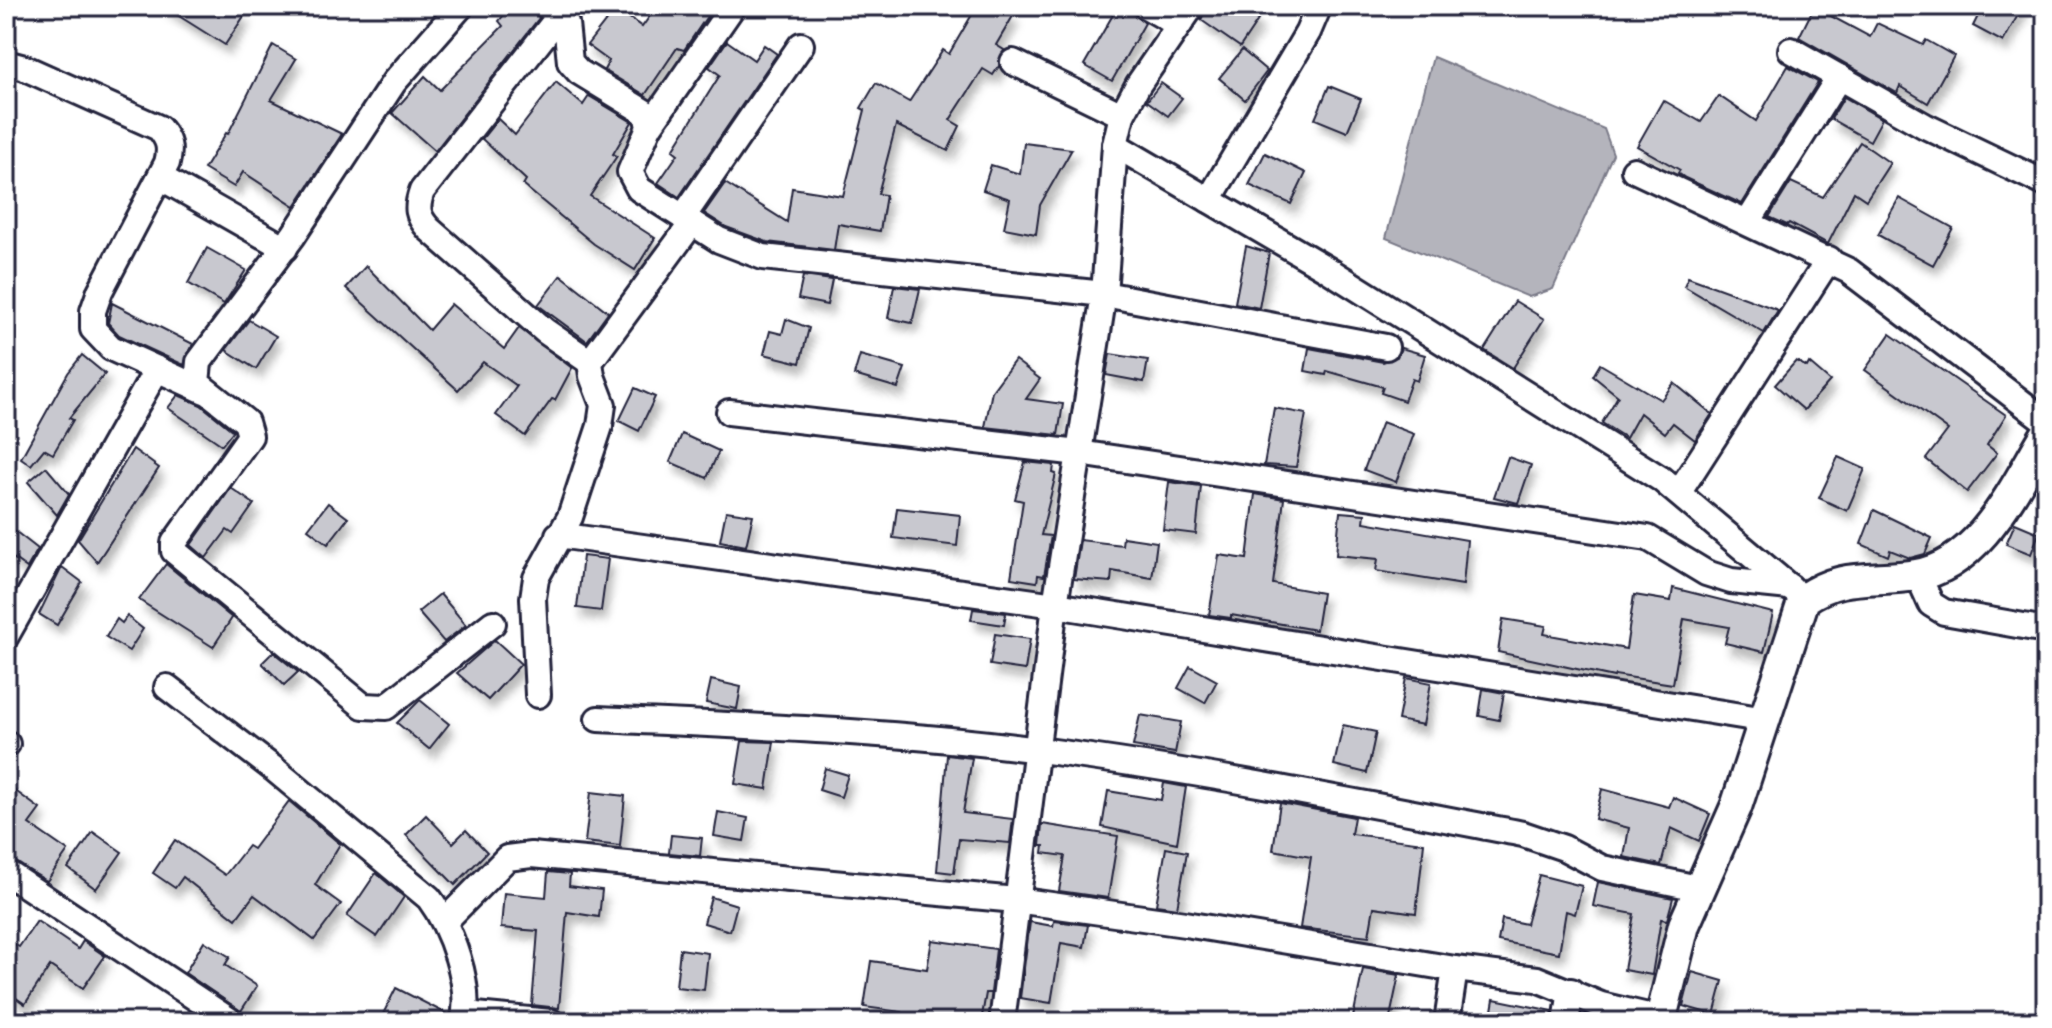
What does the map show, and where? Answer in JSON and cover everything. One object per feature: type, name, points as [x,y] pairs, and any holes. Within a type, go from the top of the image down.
[{"type":"street","points":[[461,6],[394,82],[285,248],[205,351],[196,374],[197,383],[246,422],[250,436],[174,543],[178,558],[363,706],[386,707],[493,623]]},
{"type":"street","points":[[733,6],[649,127],[633,160],[632,181],[639,189],[730,245],[763,257],[1104,294],[1386,347]]},
{"type":"street","points":[[1002,1022],[1055,605],[1104,294],[1115,145],[1122,115],[1185,15],[1146,6]]},
{"type":"street","points":[[1209,200],[1308,32],[1319,6]]},
{"type":"street","points":[[590,362],[545,331],[429,229],[419,218],[417,205],[422,191],[554,11],[569,32],[570,62],[579,72],[646,113],[649,127]]},
{"type":"street","points":[[538,695],[533,598],[536,578],[579,496],[600,426],[603,405],[590,362],[801,45]]},
{"type":"street","points":[[1791,50],[1938,133],[2046,184]]},
{"type":"street","points":[[1013,62],[1122,115]]},
{"type":"street","points":[[6,63],[25,68],[159,128],[171,150],[100,291],[93,311],[93,329],[99,339],[205,391]]},
{"type":"street","points":[[1748,222],[1839,77]]},
{"type":"street","points":[[1115,145],[1353,285],[1679,492],[1797,593]]},
{"type":"street","points":[[1634,170],[1829,259],[1870,286],[2046,421]]},
{"type":"street","points":[[160,177],[285,248]]},
{"type":"street","points":[[1679,492],[1829,259]]},
{"type":"street","points":[[8,627],[157,369]]},
{"type":"street","points":[[729,412],[1079,453],[1648,538],[1706,573],[1731,581],[1797,593],[1845,580],[1918,575],[1947,565],[1972,544],[2043,446]]},
{"type":"street","points":[[558,535],[1055,605],[1766,720]]},
{"type":"street","points":[[1918,575],[1931,604],[1944,612],[2046,630]]},
{"type":"street","points":[[446,920],[507,858],[531,855],[1016,900],[1455,969],[1537,979],[1601,1005],[1660,1020],[1684,925],[1698,888],[1720,846],[1766,720],[1797,593]]},
{"type":"street","points":[[167,687],[429,898],[446,920],[456,952],[464,1018],[551,1022]]},
{"type":"street","points":[[598,719],[801,727],[1037,749],[1304,791],[1523,834],[1564,848],[1602,868],[1698,888]]},
{"type":"street","points":[[6,872],[232,1022]]},
{"type":"street","points":[[1447,1022],[1455,969]]},
{"type":"street","points":[[1566,1022],[1571,991]]},
{"type":"shaded area","points":[[1433,57],[1604,129],[1613,154],[1553,289],[1529,297],[1386,238]]},
{"type":"building","points":[[163,6],[227,6],[244,16],[225,45]]},
{"type":"building","points":[[511,6],[533,6],[539,18],[435,151],[392,113],[425,76],[440,90],[503,26],[499,21]]},
{"type":"building","points":[[657,6],[714,6],[684,50],[677,48],[645,95],[604,70],[609,61],[587,45],[616,8],[642,27]]},
{"type":"building","points":[[977,6],[996,6],[1013,16],[996,45],[1004,50],[999,66],[993,75],[983,69],[950,120],[960,126],[948,151],[896,125],[878,194],[886,195],[880,231],[838,224],[834,250],[767,242],[726,227],[704,213],[725,183],[787,222],[792,188],[843,196],[865,110],[861,108],[876,83],[909,102],[943,50],[949,54]]},
{"type":"building","points":[[1118,6],[1131,6],[1134,14],[1145,23],[1112,81],[1084,65]]},
{"type":"building","points":[[1207,6],[1237,6],[1258,20],[1240,47],[1201,20]]},
{"type":"building","points":[[1983,6],[2023,6],[2003,42],[1973,26]]},
{"type":"building","points":[[1814,7],[1870,37],[1877,23],[1923,45],[1926,40],[1954,56],[1928,103],[1900,86],[1897,93],[1799,37]]},
{"type":"building","points":[[727,41],[754,60],[764,45],[777,54],[679,197],[658,183],[678,154],[673,150],[720,75],[709,67]]},
{"type":"building","points":[[273,45],[296,59],[271,100],[342,134],[295,206],[243,172],[234,187],[204,169],[228,134]]},
{"type":"building","points":[[1242,50],[1267,71],[1245,100],[1219,78]]},
{"type":"building","points":[[1788,66],[1818,82],[1742,204],[1685,178],[1678,173],[1680,170],[1637,146],[1663,100],[1701,122],[1719,96],[1756,121]]},
{"type":"building","points":[[556,82],[583,105],[589,96],[632,122],[613,154],[617,156],[590,196],[655,238],[635,270],[594,244],[523,185],[526,180],[482,139],[498,119],[515,135]]},
{"type":"building","points":[[1161,83],[1182,98],[1168,116],[1147,101]]},
{"type":"building","points":[[1329,86],[1361,99],[1347,132],[1315,119]]},
{"type":"building","points":[[1844,97],[1882,119],[1870,141],[1831,119]]},
{"type":"building","points":[[1860,142],[1890,163],[1866,200],[1854,192],[1828,244],[1789,223],[1787,225],[1769,217],[1791,182],[1823,197]]},
{"type":"building","points":[[1024,143],[1072,149],[1040,205],[1036,234],[1004,228],[1010,199],[983,190],[991,165],[1020,174]]},
{"type":"building","points":[[1265,153],[1306,173],[1291,204],[1249,185]]},
{"type":"building","points":[[1899,198],[1953,228],[1933,265],[1878,235]]},
{"type":"building","points":[[1246,246],[1269,253],[1259,308],[1235,303]]},
{"type":"building","points":[[207,248],[246,270],[224,304],[188,283]]},
{"type":"building","points":[[366,266],[429,330],[451,304],[504,349],[519,328],[572,368],[555,400],[552,399],[525,436],[496,415],[517,386],[483,362],[458,390],[346,288]]},
{"type":"building","points":[[561,275],[608,312],[587,341],[538,305]]},
{"type":"building","points":[[803,276],[832,280],[827,305],[798,299]]},
{"type":"building","points":[[1688,277],[1778,310],[1764,333],[1684,286]]},
{"type":"building","points":[[894,286],[920,289],[912,323],[888,318]]},
{"type":"building","points":[[1515,301],[1544,319],[1513,368],[1484,350]]},
{"type":"building","points":[[112,303],[193,344],[184,365],[119,335],[108,323]]},
{"type":"building","points":[[786,319],[809,328],[800,363],[764,354],[770,331],[782,334]]},
{"type":"building","points":[[249,320],[276,336],[256,369],[226,350]]},
{"type":"building","points":[[1890,334],[2006,415],[1987,445],[1997,453],[1967,492],[1926,459],[1948,430],[1865,370]]},
{"type":"building","points":[[1309,348],[1383,362],[1397,357],[1401,348],[1425,355],[1417,381],[1412,379],[1404,401],[1381,393],[1383,387],[1327,371],[1326,375],[1305,371]]},
{"type":"building","points":[[1110,354],[1148,360],[1144,382],[1106,375]]},
{"type":"building","points":[[82,355],[105,374],[69,418],[73,420],[53,454],[44,449],[31,465],[21,458],[68,373]]},
{"type":"building","points":[[860,355],[905,368],[898,388],[854,375]]},
{"type":"building","points":[[1015,360],[1040,379],[1026,399],[1063,404],[1058,435],[985,427],[992,391]]},
{"type":"building","points":[[1796,361],[1807,367],[1809,363],[1830,381],[1804,410],[1775,385]]},
{"type":"building","points":[[1600,364],[1661,400],[1674,383],[1712,414],[1695,440],[1673,423],[1665,433],[1640,413],[1626,438],[1602,423],[1618,396],[1593,376]]},
{"type":"building","points":[[635,388],[655,397],[639,431],[619,421]]},
{"type":"building","points":[[178,395],[201,405],[233,431],[222,445],[168,408]]},
{"type":"building","points":[[1274,408],[1306,414],[1296,467],[1264,465]]},
{"type":"building","points":[[1382,422],[1414,434],[1396,482],[1364,470]]},
{"type":"building","points":[[682,434],[719,451],[707,478],[670,462]]},
{"type":"building","points":[[133,449],[159,468],[97,562],[78,540]]},
{"type":"building","points":[[1508,457],[1531,465],[1518,503],[1494,497]]},
{"type":"building","points":[[1838,457],[1865,469],[1847,511],[1819,498]]},
{"type":"building","points":[[1025,462],[1054,465],[1053,473],[1056,474],[1041,535],[1051,536],[1044,576],[1038,575],[1037,582],[1011,578],[1023,501],[1015,499]]},
{"type":"building","points":[[46,467],[69,494],[57,515],[28,482]]},
{"type":"building","points":[[1169,482],[1201,486],[1196,534],[1163,530]]},
{"type":"building","points":[[231,488],[254,504],[233,534],[227,530],[206,558],[191,545]]},
{"type":"building","points":[[1255,494],[1284,499],[1273,584],[1322,593],[1316,630],[1231,615],[1231,618],[1209,615],[1219,555],[1247,559]]},
{"type":"building","points":[[328,503],[348,518],[328,544],[308,529]]},
{"type":"building","points":[[897,508],[960,515],[957,546],[893,538]]},
{"type":"building","points":[[1874,510],[1932,538],[1925,554],[1910,558],[1890,550],[1888,556],[1861,544]]},
{"type":"building","points":[[726,511],[753,515],[746,546],[720,541]]},
{"type":"building","points":[[1340,512],[1365,514],[1364,522],[1467,540],[1463,585],[1376,571],[1378,559],[1336,555]]},
{"type":"building","points":[[2015,523],[2039,533],[2031,554],[2006,544]]},
{"type":"building","points":[[6,524],[38,549],[27,568],[6,553]]},
{"type":"building","points":[[1123,537],[1157,542],[1152,578],[1112,571],[1111,582],[1074,579],[1080,540],[1122,545]]},
{"type":"building","points":[[583,556],[608,559],[601,611],[577,608]]},
{"type":"building","points":[[166,564],[232,618],[213,647],[139,600]]},
{"type":"building","points":[[62,567],[82,582],[57,625],[39,614]]},
{"type":"building","points":[[1673,588],[1773,613],[1764,652],[1725,643],[1729,627],[1684,619],[1673,684],[1614,677],[1498,652],[1503,619],[1546,626],[1544,634],[1626,649],[1634,595],[1671,601]]},
{"type":"building","points":[[440,594],[466,625],[444,642],[418,612]]},
{"type":"building","points":[[973,609],[1006,613],[1004,625],[971,620]]},
{"type":"building","points":[[127,616],[143,629],[129,651],[106,637],[117,619],[122,623]]},
{"type":"building","points":[[995,634],[1030,639],[1025,670],[990,665]]},
{"type":"building","points":[[495,640],[521,664],[488,700],[457,673]]},
{"type":"building","points":[[273,652],[298,672],[284,685],[262,663]]},
{"type":"building","points":[[1190,666],[1217,681],[1205,703],[1178,688]]},
{"type":"building","points":[[1406,678],[1431,683],[1423,725],[1398,720]]},
{"type":"building","points":[[711,680],[741,687],[737,709],[706,703]]},
{"type":"building","points":[[1483,689],[1504,693],[1499,720],[1479,716]]},
{"type":"building","points":[[420,700],[449,724],[429,749],[397,723]]},
{"type":"building","points":[[1140,715],[1181,722],[1175,753],[1133,746]]},
{"type":"building","points":[[1343,725],[1376,732],[1367,773],[1334,765]]},
{"type":"building","points":[[742,741],[774,742],[767,789],[735,784]]},
{"type":"building","points":[[947,755],[972,758],[963,813],[1013,819],[1010,843],[959,839],[954,873],[937,871]]},
{"type":"building","points":[[825,768],[848,775],[841,797],[819,790]]},
{"type":"building","points":[[1164,783],[1186,787],[1177,843],[1102,827],[1108,791],[1161,800]]},
{"type":"building","points":[[6,784],[40,809],[29,824],[68,851],[47,881],[6,857]]},
{"type":"building","points":[[1602,789],[1669,807],[1673,797],[1710,814],[1699,841],[1671,828],[1661,865],[1624,857],[1629,828],[1595,819]]},
{"type":"building","points":[[591,792],[625,796],[620,846],[585,842]]},
{"type":"building","points":[[289,801],[340,844],[315,885],[341,904],[314,940],[254,895],[236,919],[183,877],[175,888],[153,873],[175,840],[225,875],[248,846],[253,849]]},
{"type":"building","points":[[1280,803],[1354,817],[1351,834],[1424,843],[1416,913],[1374,907],[1369,936],[1300,928],[1311,857],[1273,850]]},
{"type":"building","points":[[718,812],[748,818],[744,841],[714,836]]},
{"type":"building","points":[[426,815],[453,843],[466,830],[487,852],[455,885],[406,835]]},
{"type":"building","points":[[1042,824],[1118,836],[1108,898],[1059,891],[1065,856],[1043,853],[1044,846],[1040,846]]},
{"type":"building","points":[[93,832],[122,852],[96,889],[68,868]]},
{"type":"building","points":[[671,835],[702,838],[700,856],[669,853]]},
{"type":"building","points":[[1166,848],[1187,852],[1177,908],[1156,905]]},
{"type":"building","points":[[548,872],[570,874],[569,886],[602,890],[599,917],[567,912],[559,1008],[532,1005],[538,931],[501,928],[504,893],[546,897]]},
{"type":"building","points":[[376,873],[404,897],[377,937],[347,916]]},
{"type":"building","points":[[1539,875],[1582,886],[1575,914],[1566,911],[1559,953],[1498,941],[1502,919],[1526,924]]},
{"type":"building","points":[[1598,882],[1673,898],[1667,920],[1661,919],[1652,975],[1624,970],[1634,914],[1593,906]]},
{"type":"building","points":[[711,897],[737,905],[730,931],[704,923]]},
{"type":"building","points":[[37,921],[78,949],[83,941],[105,956],[83,988],[50,966],[25,1004],[6,991],[6,939],[19,947]]},
{"type":"building","points":[[1054,921],[1088,925],[1084,947],[1061,943],[1051,1003],[1020,998],[1030,922],[1053,926]]},
{"type":"building","points":[[932,940],[996,949],[991,993],[986,993],[981,1022],[901,1022],[902,1012],[864,1007],[871,961],[927,969]]},
{"type":"building","points":[[204,941],[230,957],[225,965],[257,986],[241,1011],[185,973]]},
{"type":"building","points":[[680,949],[708,953],[704,990],[676,987]]},
{"type":"building","points":[[1363,969],[1399,975],[1389,1022],[1352,1022]]},
{"type":"building","points":[[1692,972],[1723,981],[1714,1015],[1683,1006]]},
{"type":"building","points":[[396,988],[449,1015],[448,1022],[379,1022]]},
{"type":"building","points":[[1494,999],[1553,1011],[1551,1022],[1490,1022]]}]
